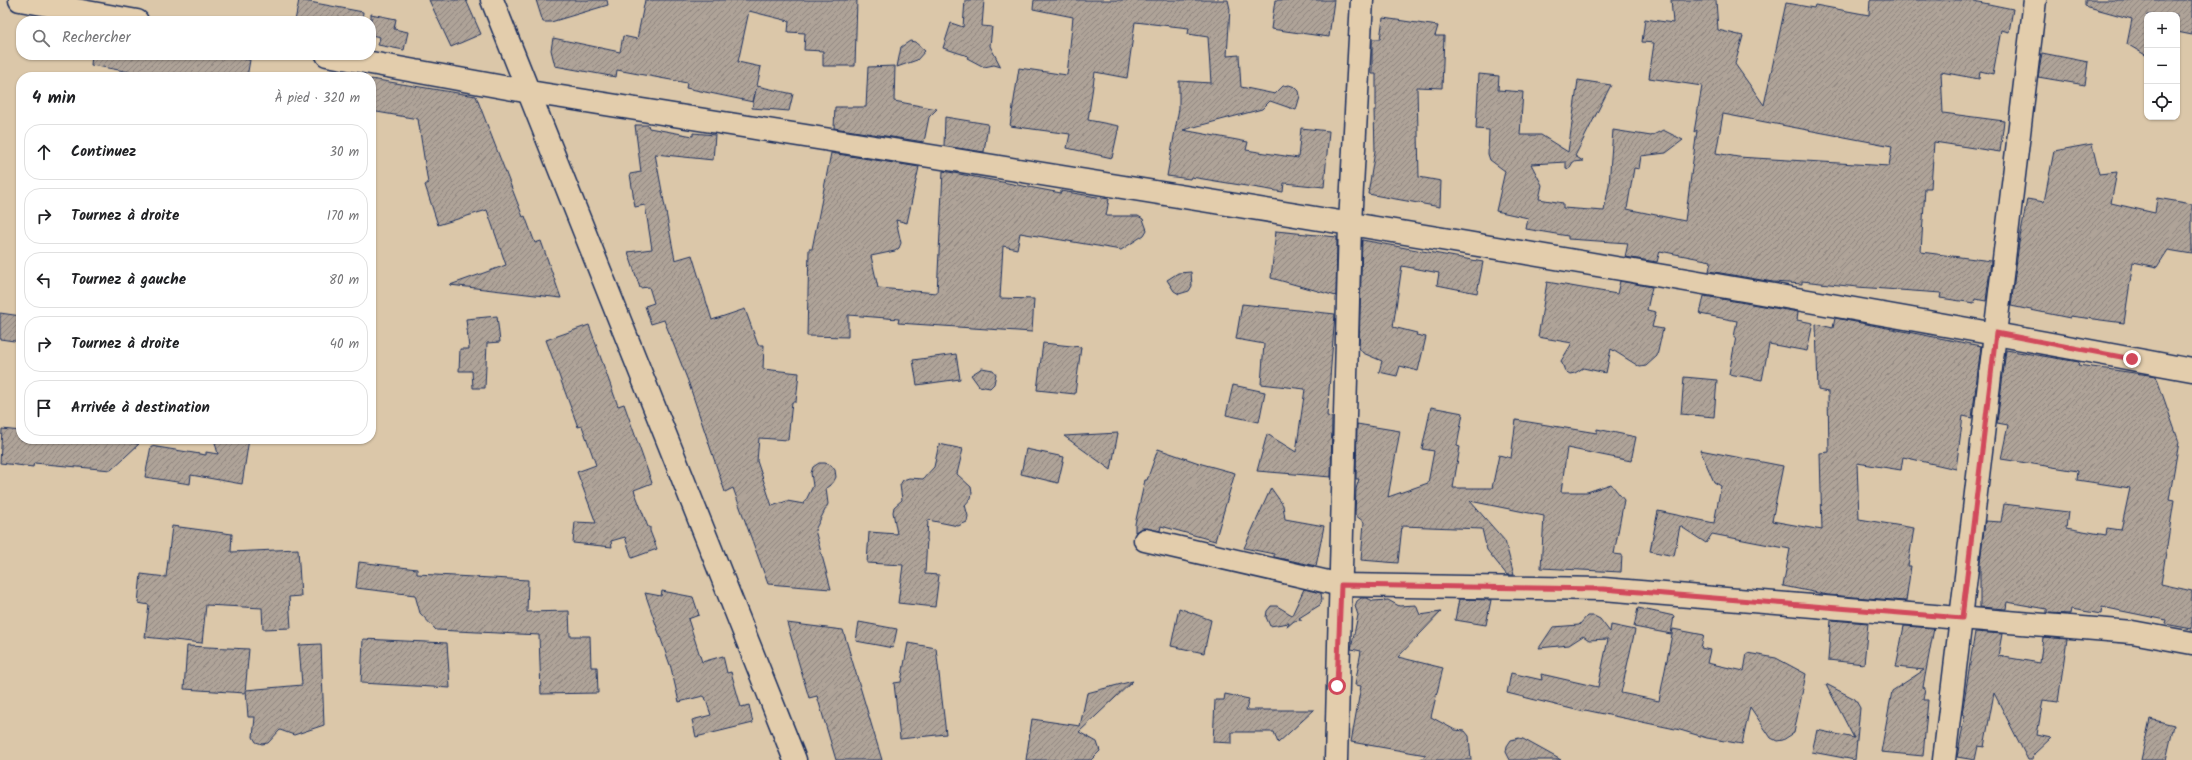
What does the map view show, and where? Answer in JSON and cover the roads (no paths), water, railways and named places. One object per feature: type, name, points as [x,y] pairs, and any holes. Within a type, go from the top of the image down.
[{"type":"main road","points":[[20,0],[109,16]]},
{"type":"main road","points":[[492,0],[530,92],[795,760]]},
{"type":"main road","points":[[1336,760],[1350,224],[1362,0]]},
{"type":"main road","points":[[1944,760],[1996,333],[2034,0]]},
{"type":"main road","points":[[354,60],[530,92],[1350,224],[1996,333],[2192,370]]},
{"type":"main road","points":[[1145,540],[1341,585],[1603,589],[2132,632],[2192,643]]}]
